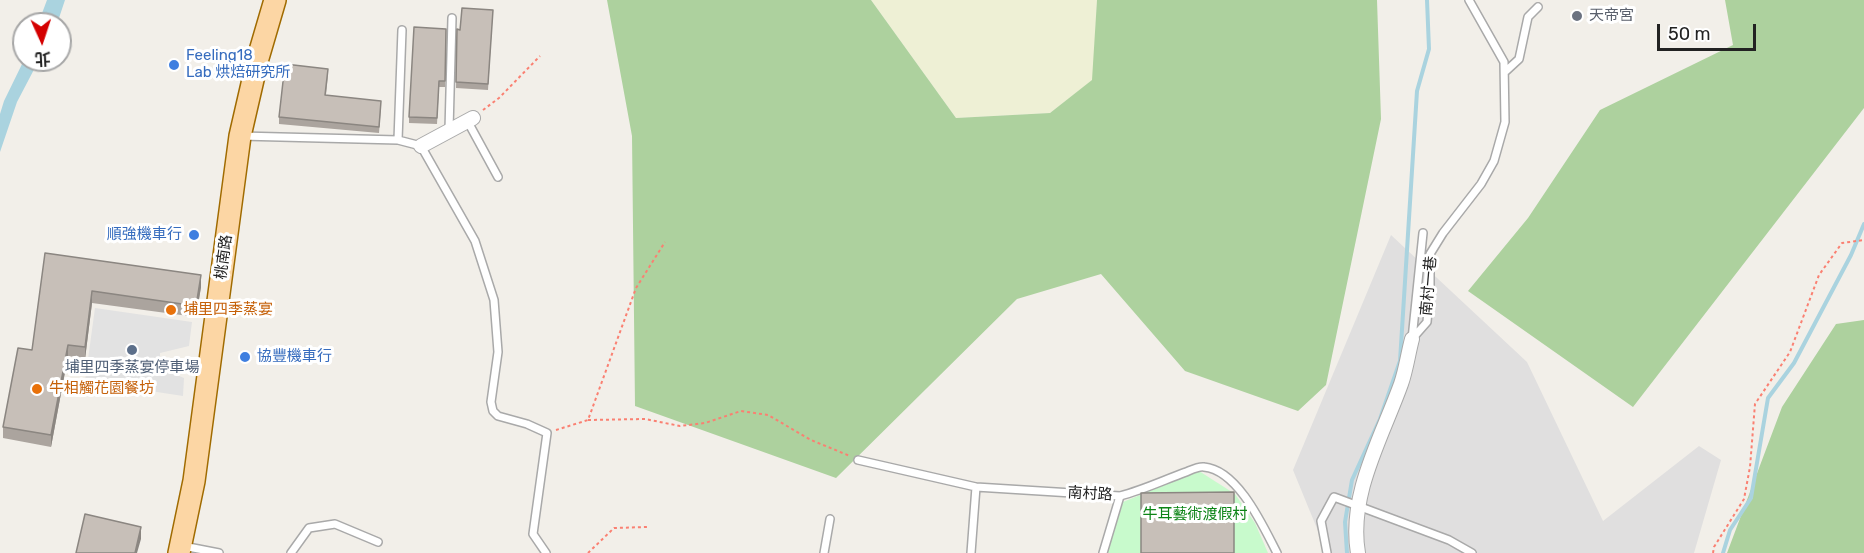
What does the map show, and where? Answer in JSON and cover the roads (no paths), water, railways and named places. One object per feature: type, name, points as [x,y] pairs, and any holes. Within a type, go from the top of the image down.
[{"type":"main road","name":"桃南路","points":[[180,549],[194,480],[240,136],[258,58],[275,0]]},
{"type":"street","points":[[421,146],[470,120]]},
{"type":"street","name":"南村一巷","points":[[1358,553],[1355,540],[1357,504],[1402,382],[1412,339]]},
{"type":"lane","name":"南村一巷","points":[[1412,339],[1427,321],[1430,254],[1443,233],[1481,184],[1494,161],[1505,122],[1506,71],[1504,62],[1468,0]]},
{"type":"lane","points":[[1506,71],[1519,59],[1528,17],[1538,7]]},
{"type":"lane","points":[[448,132],[452,18]]},
{"type":"lane","points":[[398,140],[402,30]]},
{"type":"lane","points":[[470,120],[498,177]]},
{"type":"lane","points":[[240,136],[398,140],[421,146],[475,241],[494,300],[498,352],[491,402],[493,411],[498,416],[528,424],[547,433],[533,534],[546,553]]},
{"type":"lane","points":[[1412,339],[1423,234]]},
{"type":"lane","name":"南村路","points":[[858,460],[976,487],[1120,496],[1203,466],[1219,472],[1236,486],[1258,515],[1277,553]]},
{"type":"lane","points":[[971,553],[976,487]]},
{"type":"lane","points":[[1103,553],[1120,496]]},
{"type":"lane","points":[[1327,553],[1321,521],[1334,497],[1449,540],[1472,553]]},
{"type":"lane","points":[[824,553],[830,519]]},
{"type":"lane","points":[[291,553],[309,528],[334,524],[378,542]]},
{"type":"lane","points":[[180,549],[219,553]]},
{"type":"water","points":[[47,0],[65,0],[61,12],[42,12]]},
{"type":"water","points":[[18,72],[33,72],[17,102],[0,152],[0,114]]},
{"type":"waterway","points":[[1347,553],[1345,522],[1352,480],[1380,419],[1400,361],[1417,91],[1429,49],[1427,0]]},
{"type":"waterway","points":[[1723,553],[1730,530],[1751,498],[1768,398],[1794,363],[1851,255],[1864,224]]},
{"type":"place","name":"天帝宮","points":[[1577,16]]},
{"type":"place","name":"Feeling18 Lab 烘焙研究所","points":[[174,65]]},
{"type":"place","name":"順強機車行","points":[[194,235]]},
{"type":"place","name":"埔里四季蒸宴","points":[[171,310]]},
{"type":"place","name":"埔里四季蒸宴停車場","points":[[132,350]]},
{"type":"place","name":"協豐機車行","points":[[245,357]]},
{"type":"place","name":"牛相觸花園餐坊","points":[[37,389]]},
{"type":"park label","name":"牛耳藝術渡假村","points":[[1195,515]]}]
